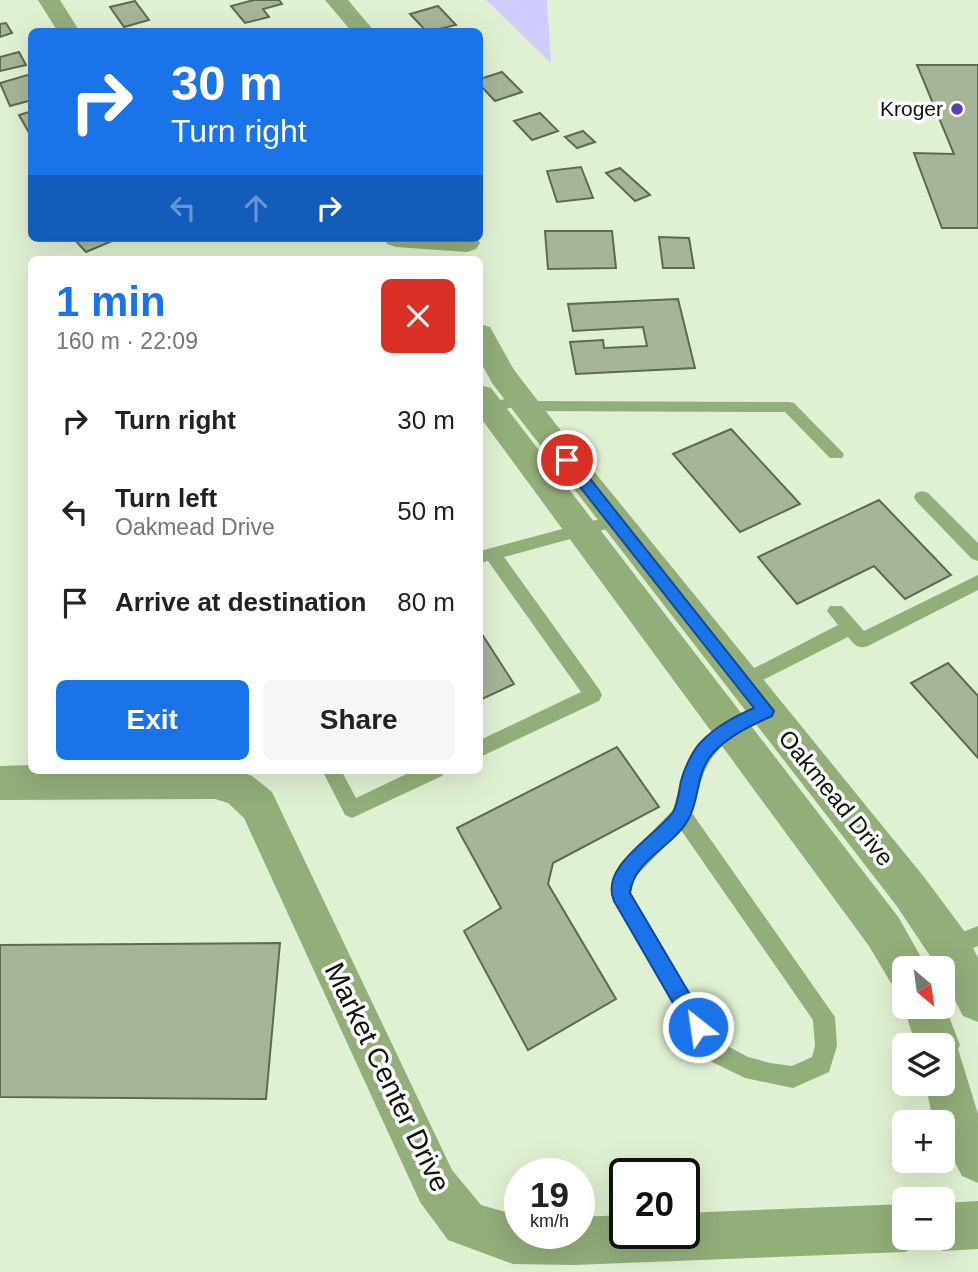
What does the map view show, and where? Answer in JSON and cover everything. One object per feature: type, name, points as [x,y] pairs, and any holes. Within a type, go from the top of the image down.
[{"type":"street","points":[[49,0],[66,28]]},
{"type":"street","points":[[336,0],[360,28]]},
{"type":"street","points":[[419,242],[464,250]]},
{"type":"street","name":"Oakmead Drive","points":[[483,340],[502,376],[499,404],[581,531],[884,932],[899,956]]},
{"type":"street","name":"Oakmead Drive","points":[[499,404],[615,521],[910,891],[964,942],[978,1001]]},
{"type":"street","name":"Market Center Drive","points":[[0,783],[215,782],[239,788],[257,805],[436,1186],[465,1223],[513,1240],[574,1241],[892,1229]]},
{"type":"street","points":[[950,1096],[956,1119],[978,1160]]},
{"type":"street","points":[[955,1227],[978,1226]]},
{"type":"lane","points":[[499,404],[789,407],[836,454]]},
{"type":"lane","points":[[922,497],[978,554]]},
{"type":"lane","points":[[483,748],[593,695],[486,556],[615,521]]},
{"type":"lane","points":[[836,611],[862,641],[978,582]]},
{"type":"lane","points":[[743,681],[850,627]]},
{"type":"lane","points":[[682,815],[824,1017],[826,1046],[821,1064],[811,1070],[793,1077],[770,1074],[745,1067],[710,1049],[621,895],[622,880],[628,870],[682,815],[691,777],[705,750],[729,728],[766,711]]},
{"type":"lane","points":[[333,774],[352,809],[426,774]]},
{"type":"shaded area","points":[[486,0],[547,0],[551,63]]},
{"type":"building","points":[[254,0],[279,0],[282,4],[263,9],[269,17],[245,23],[231,6]]},
{"type":"building","points":[[135,1],[149,20],[124,27],[110,7]]},
{"type":"building","points":[[438,6],[456,25],[423,28],[410,14]]},
{"type":"building","points":[[6,23],[12,33],[0,37],[0,24]]},
{"type":"building","points":[[19,52],[26,65],[0,71],[0,57]]},
{"type":"building","name":"Kroger","points":[[917,65],[978,65],[978,228],[942,228],[914,153],[954,154]]},
{"type":"building","points":[[502,72],[522,92],[495,101],[483,88],[483,78]]},
{"type":"building","points":[[28,75],[28,101],[10,106],[0,83]]},
{"type":"building","points":[[28,112],[28,131],[19,115]]},
{"type":"building","points":[[540,113],[558,131],[532,140],[514,121]]},
{"type":"building","points":[[583,131],[595,142],[577,148],[565,137]]},
{"type":"building","points":[[581,167],[593,198],[557,202],[547,171]]},
{"type":"building","points":[[620,168],[650,195],[635,201],[606,173]]},
{"type":"building","points":[[545,231],[612,231],[616,268],[548,269]]},
{"type":"building","points":[[659,237],[689,238],[694,268],[663,268]]},
{"type":"building","points":[[77,242],[110,242],[86,252]]},
{"type":"building","points":[[678,299],[695,368],[576,374],[570,342],[603,340],[604,348],[647,346],[643,327],[573,331],[568,304]]},
{"type":"building","points":[[731,429],[800,504],[740,532],[673,454]]},
{"type":"building","points":[[879,500],[951,575],[905,599],[874,566],[797,604],[758,557]]},
{"type":"building","points":[[483,636],[514,684],[483,699]]},
{"type":"building","points":[[948,663],[978,696],[978,758],[911,683]]},
{"type":"building","points":[[617,747],[659,807],[553,863],[548,884],[616,999],[528,1050],[464,931],[501,908],[457,828]]},
{"type":"building","points":[[280,943],[266,1099],[0,1097],[0,945]]},
{"type":"place","name":"Kroger","points":[[957,109]]},
{"type":"route","points":[[567,460],[766,711],[729,728],[705,750],[691,777],[682,815],[637,860],[622,880],[621,895],[698,1027]]}]
